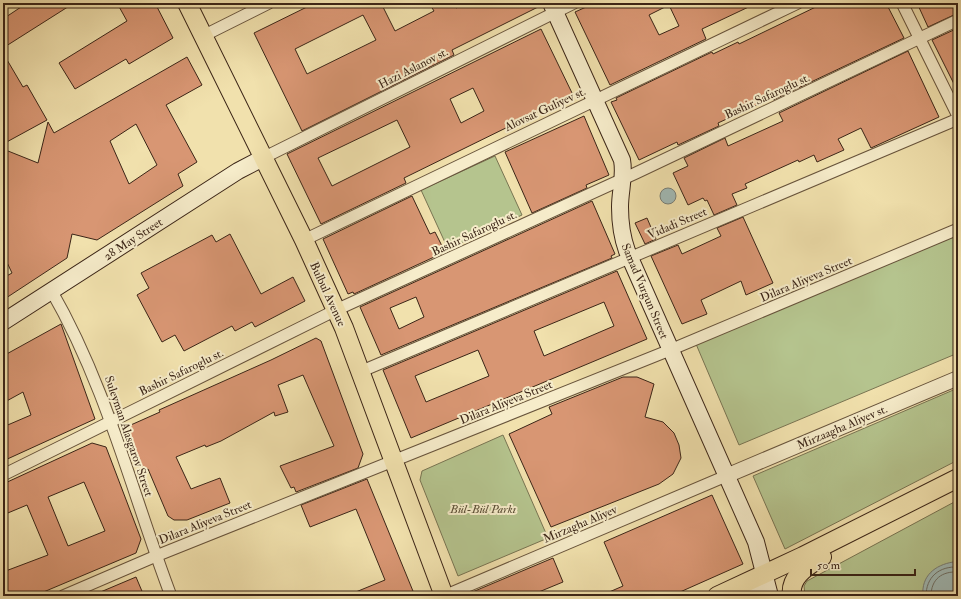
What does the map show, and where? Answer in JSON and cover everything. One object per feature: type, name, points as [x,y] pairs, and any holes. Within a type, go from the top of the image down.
[{"type":"main road","name":"Bulbul Avenue","points":[[187,3],[304,240],[336,310],[362,371],[444,596]]},
{"type":"main road","name":"Samad Vurgun Street","points":[[553,8],[619,149],[622,160],[623,178],[620,208],[621,224],[629,257],[756,542],[770,596]]},
{"type":"main road","name":"28 May Street","points":[[3,322],[238,171],[263,158]]},
{"type":"main road","points":[[717,596],[764,575],[958,478]]},
{"type":"main road","points":[[792,596],[793,585],[800,572],[899,508]]},
{"type":"main road","points":[[753,596],[753,586],[764,575]]},
{"type":"street","points":[[204,36],[269,3]]},
{"type":"street","name":"Hazi Aslanov st.","points":[[263,158],[553,8],[574,3]]},
{"type":"street","name":"Alovsat Guliyev st.","points":[[304,240],[798,3]]},
{"type":"street","points":[[902,3],[958,118]]},
{"type":"street","name":"Bashir Safaroglu st.","points":[[3,475],[336,310],[623,178],[958,20]]},
{"type":"street","name":"Vidadi Street","points":[[362,371],[958,118]]},
{"type":"street","name":"Dilara Aliyeva Street","points":[[63,596],[156,556],[670,350],[958,229]]},
{"type":"street","name":"Suleyman Alasgarov Street","points":[[51,290],[82,347],[112,421],[156,556],[171,596]]},
{"type":"street","name":"Mirzaagha Aliyev st.","points":[[726,476],[958,378]]},
{"type":"street","name":"Mirzagha Aliyev","points":[[444,596],[726,476]]},
{"type":"green space","points":[[495,156],[522,215],[448,249],[421,190]]},
{"type":"green space","points":[[958,235],[958,353],[739,445],[696,344]]},
{"type":"green space","points":[[958,388],[958,460],[785,549],[753,476]]},
{"type":"green space","name":"Bül-Bül Parkı","points":[[503,435],[548,538],[458,576],[420,480],[422,471]]},
{"type":"green space","points":[[958,500],[958,596],[805,596],[804,586],[807,581]]},
{"type":"water","points":[[665,188],[671,188],[676,193],[674,202],[671,204],[665,204],[660,199],[660,193]]},
{"type":"water","points":[[953,562],[958,563],[958,596],[923,596],[924,583],[930,573],[940,566]]},
{"type":"building","points":[[27,3],[74,3],[3,48],[3,19]]},
{"type":"building","points":[[117,3],[155,3],[173,38],[129,64],[126,59],[75,89],[59,63],[127,21]]},
{"type":"building","points":[[315,3],[381,3],[395,31],[434,11],[429,3],[453,3],[456,8],[467,3],[542,3],[542,5],[452,50],[454,55],[302,131],[254,33]],"holes":[[[363,15],[376,40],[307,74],[295,49]]]},
{"type":"building","points":[[595,3],[757,3],[702,29],[706,39],[610,85],[575,12]],"holes":[[[669,5],[679,26],[659,35],[649,15]]]},
{"type":"building","points":[[824,3],[886,3],[904,38],[773,100],[772,98],[718,123],[719,126],[678,145],[677,142],[639,160],[611,102],[617,100],[616,98],[712,52],[713,54],[738,42],[739,44]]},
{"type":"building","points":[[917,3],[958,3],[958,13],[928,27]]},
{"type":"building","points":[[958,28],[958,92],[932,40]]},
{"type":"building","points":[[541,29],[573,95],[404,178],[406,183],[321,224],[287,154]],"holes":[[[473,88],[484,111],[461,123],[450,99]],[[397,120],[410,147],[332,186],[318,158]]]},
{"type":"building","points":[[908,51],[939,117],[871,148],[861,128],[838,139],[844,150],[817,162],[814,155],[799,162],[798,160],[745,184],[747,188],[732,194],[737,205],[714,215],[707,200],[705,201],[703,198],[688,205],[673,173],[688,166],[684,158],[725,138],[728,146],[783,121],[779,113]]},
{"type":"building","points":[[3,53],[23,87],[27,85],[47,120],[3,144]]},
{"type":"building","points":[[187,57],[202,85],[166,105],[197,162],[178,174],[183,186],[97,240],[72,234],[67,258],[3,300],[3,278],[12,273],[3,254],[3,149],[38,163],[48,122],[54,133]],"holes":[[[136,124],[157,165],[129,184],[110,141]]]},
{"type":"building","points":[[584,116],[609,175],[586,185],[587,188],[532,213],[505,152]]},
{"type":"building","points":[[412,196],[430,234],[435,232],[445,252],[354,294],[353,292],[348,294],[323,239]]},
{"type":"building","points":[[592,201],[615,254],[611,256],[612,258],[381,355],[360,307]],"holes":[[[416,297],[424,317],[399,329],[390,308]]]},
{"type":"building","points":[[743,217],[773,283],[746,295],[741,281],[701,300],[707,314],[682,324],[651,256],[678,245],[682,254],[721,236],[717,228]]},
{"type":"building","points":[[647,218],[656,239],[645,244],[635,223]]},
{"type":"building","points":[[230,234],[261,294],[293,277],[305,301],[255,327],[252,322],[235,331],[232,326],[184,351],[175,335],[162,342],[137,295],[149,288],[141,273],[212,235],[216,242]]},
{"type":"building","points":[[617,271],[647,339],[411,438],[383,370]],"holes":[[[604,302],[614,326],[544,356],[534,331]],[[478,350],[489,376],[426,402],[415,376]]]},
{"type":"building","points":[[61,324],[95,419],[3,461],[3,427],[31,415],[23,392],[3,403],[3,356]]},
{"type":"building","points":[[316,338],[321,341],[363,454],[358,468],[296,492],[294,487],[291,488],[280,466],[334,446],[303,375],[278,385],[288,412],[275,416],[274,412],[221,441],[206,447],[205,445],[176,457],[191,489],[220,478],[230,503],[187,520],[174,520],[168,516],[148,469],[143,471],[124,428],[160,412],[159,410],[271,360]]},
{"type":"building","points":[[623,377],[637,377],[654,384],[645,417],[663,422],[674,433],[679,445],[681,458],[673,474],[659,484],[551,527],[509,434],[552,414],[549,407]]},
{"type":"building","points":[[92,443],[106,447],[141,539],[136,553],[34,596],[3,596],[3,572],[48,555],[27,505],[3,515],[3,484]],"holes":[[[84,482],[105,531],[68,546],[48,497]]]},
{"type":"building","points":[[367,479],[415,596],[346,596],[385,580],[356,509],[310,527],[301,505]]},
{"type":"building","points":[[712,495],[743,564],[671,596],[600,596],[623,586],[604,542]]},
{"type":"building","points":[[553,558],[563,582],[529,596],[463,596]]},
{"type":"building","points":[[136,577],[144,596],[91,596]]}]
